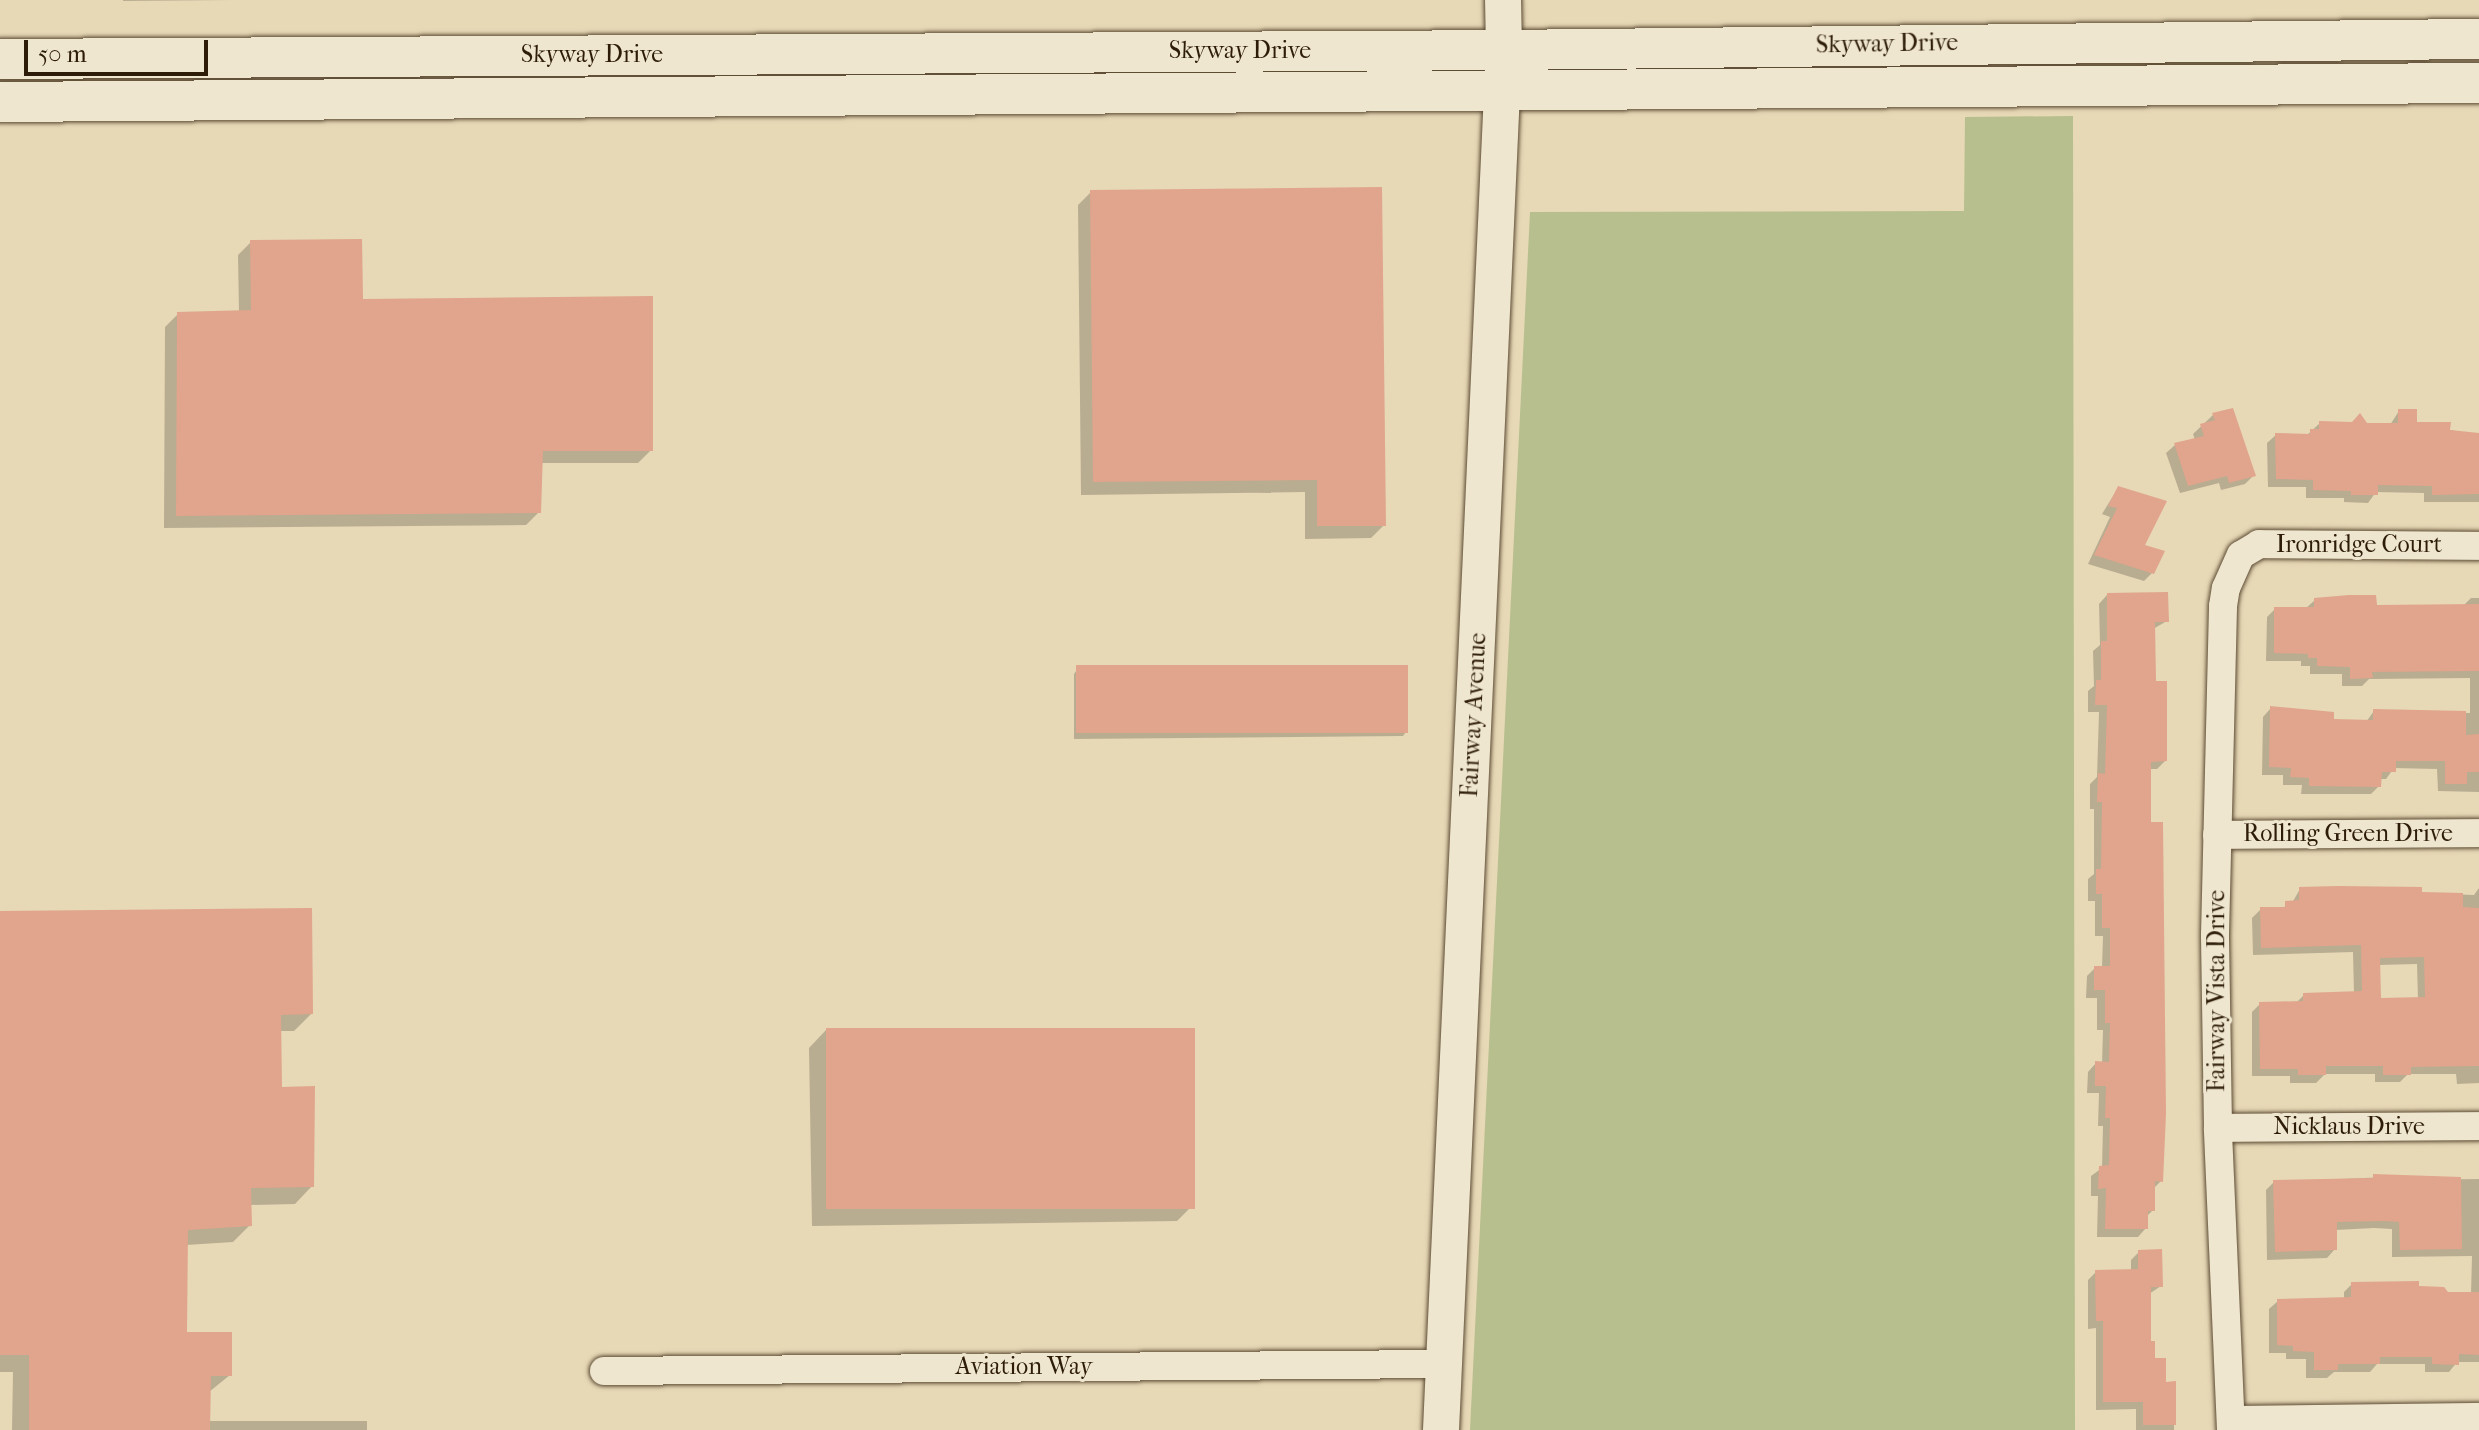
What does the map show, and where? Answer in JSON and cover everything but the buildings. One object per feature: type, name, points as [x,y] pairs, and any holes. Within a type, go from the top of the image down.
[{"type":"main road","name":"Skyway Drive","points":[[0,59],[1504,50],[2479,39]]},
{"type":"main road","name":"Skyway Drive","points":[[0,102],[2479,83]]},
{"type":"street","name":"Fairway Avenue","points":[[1441,1430],[1504,50],[1503,0]]},
{"type":"street","name":"Ironridge Court","points":[[2241,555],[2259,544],[2479,546]]},
{"type":"street","name":"Fairway Vista Drive","points":[[2231,1425],[2218,1128],[2217,835],[2223,606],[2241,555]]},
{"type":"street","name":"Rolling Green Drive","points":[[2217,835],[2479,833]]},
{"type":"street","name":"Nicklaus Drive","points":[[2218,1128],[2479,1126]]},
{"type":"street","name":"Aviation Way","points":[[604,1371],[1444,1364]]},
{"type":"street","points":[[2231,1425],[2479,1417]]},
{"type":"green space","points":[[2073,116],[2075,1430],[1470,1430],[1530,212],[1964,211],[1965,117]]}]
